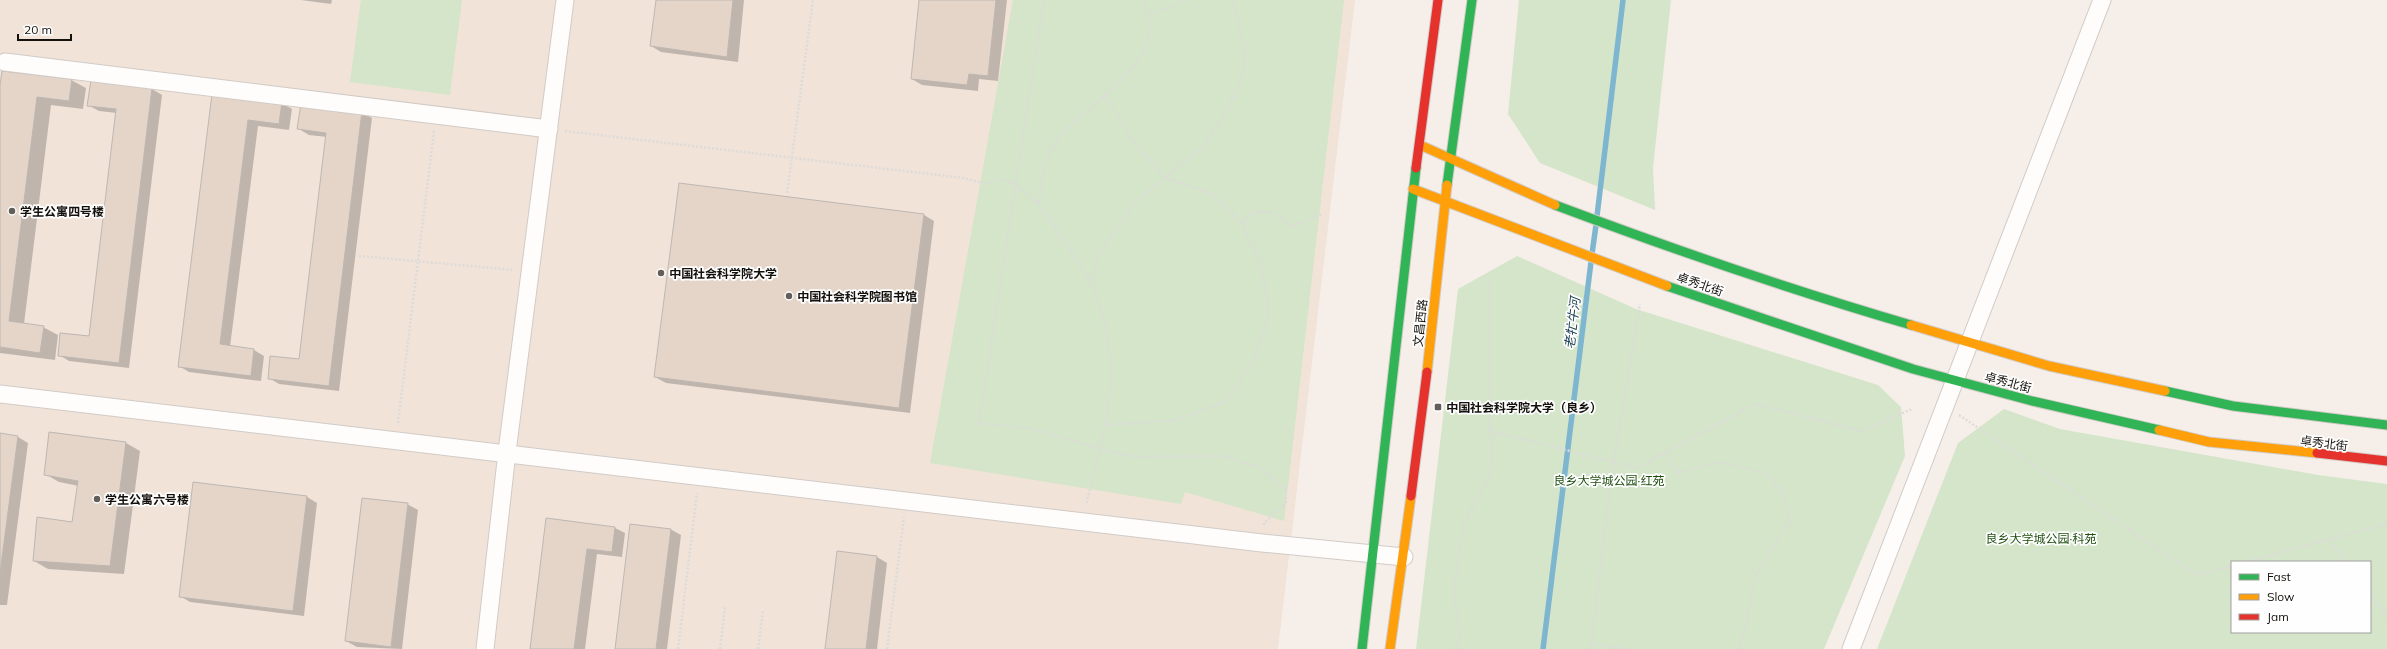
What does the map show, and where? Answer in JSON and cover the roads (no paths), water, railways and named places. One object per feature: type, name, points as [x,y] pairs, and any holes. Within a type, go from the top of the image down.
[{"type":"main road","name":"文昌西路","points":[[1362,649],[1413,189],[1438,0]]},
{"type":"main road","name":"文昌西路","points":[[1390,649],[1404,557],[1423,406],[1445,201],[1452,161],[1472,0]]},
{"type":"main road","points":[[1420,145],[1452,161],[1543,200],[1640,237],[1841,305],[2049,366],[2233,406],[2387,425]]},
{"type":"main road","name":"卓秀北街","points":[[1413,189],[1636,275],[1913,369],[2032,401],[2209,442],[2387,461]]},
{"type":"street","points":[[485,649],[507,452],[565,0]]},
{"type":"street","points":[[1851,649],[1971,343],[2102,0]]},
{"type":"street","points":[[5,62],[549,129]]},
{"type":"street","points":[[0,394],[507,452],[1262,543],[1404,557]]},
{"type":"waterway","name":"老牤牛河","points":[[1597,216],[1623,0]]},
{"type":"waterway","name":"老牤牛河","points":[[1592,254],[1596,225]]},
{"type":"waterway","name":"老牤牛河","points":[[1543,649],[1591,262]]},
{"type":"place","name":"学生公寓四号楼","points":[[12,211]]},
{"type":"place","name":"中国社会科学院大学","points":[[661,273]]},
{"type":"place","name":"中国社会科学院图书馆","points":[[789,296]]},
{"type":"place","name":"中国社会科学院大学（良乡）","points":[[1438,407]]},
{"type":"place","name":"学生公寓六号楼","points":[[97,499]]},
{"type":"park label","name":"良乡大学城公园·红苑","points":[[1609,480]]},
{"type":"park label","name":"良乡大学城公园·科苑","points":[[2041,538]]}]
